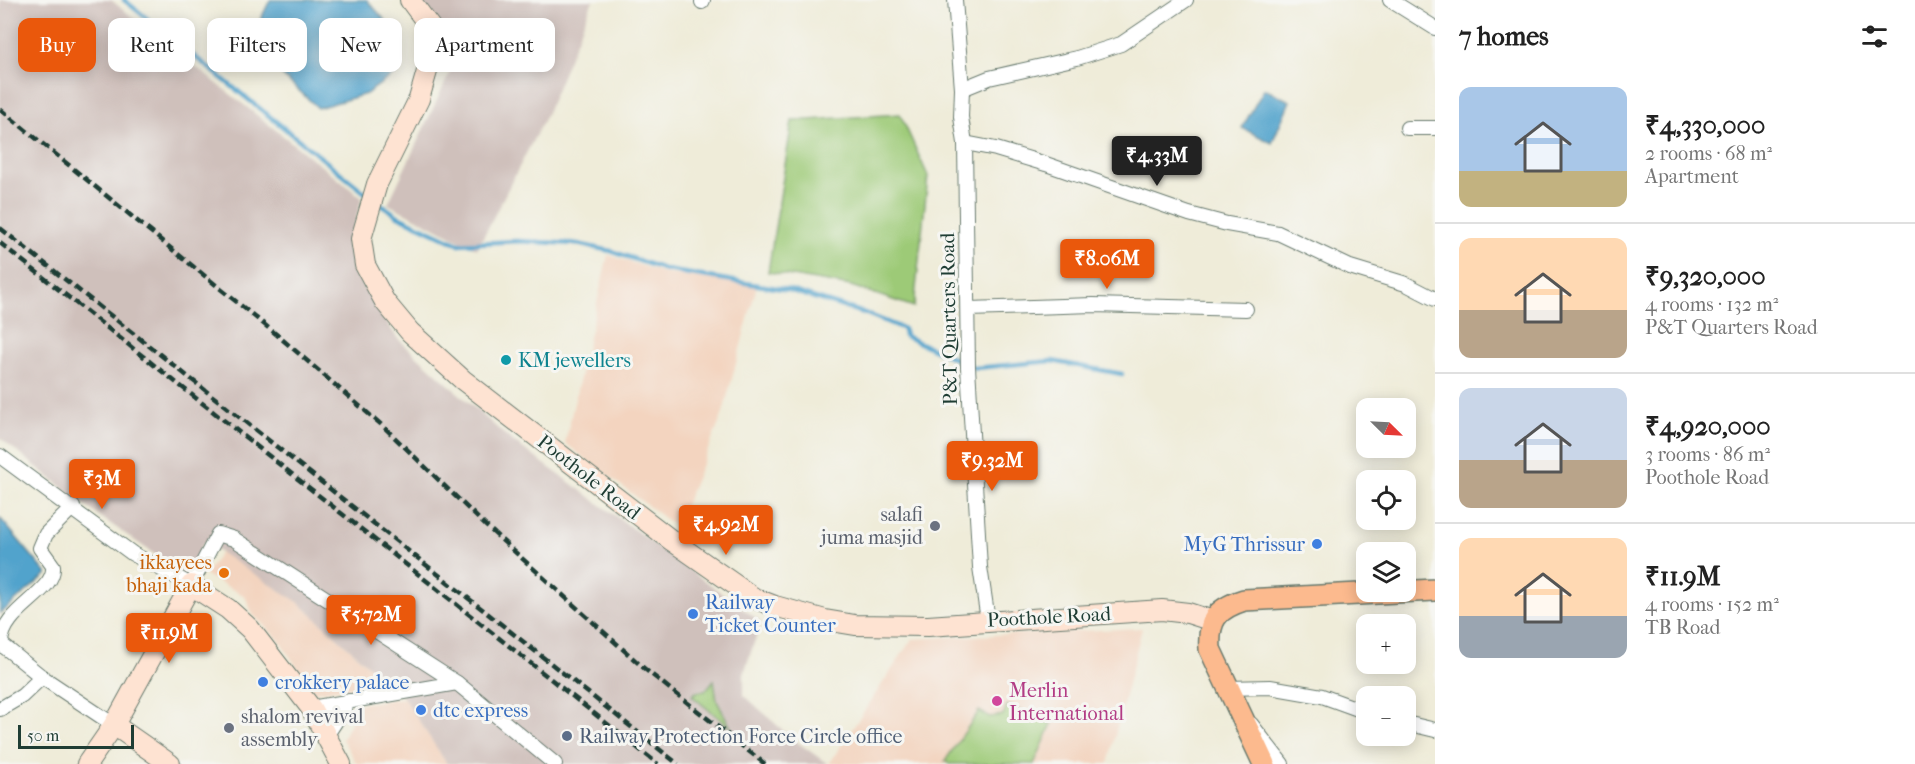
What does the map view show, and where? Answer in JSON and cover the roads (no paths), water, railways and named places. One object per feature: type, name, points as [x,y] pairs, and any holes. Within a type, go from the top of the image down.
[{"type":"main road","points":[[1264,764],[1210,649],[1209,632],[1213,621],[1226,606],[1244,600],[1435,590]]},
{"type":"street","name":"Poothole Road","points":[[410,0],[430,27],[434,47],[419,99],[373,198],[361,239],[365,265],[385,302],[410,332],[464,380],[671,540],[744,591],[775,606],[825,620],[855,625],[928,626],[988,620],[1162,610],[1188,613],[1213,621]]},
{"type":"street","name":"P&T Quarters Road","points":[[955,0],[962,89],[960,117],[965,143],[967,364],[980,567],[988,620]]},
{"type":"street","points":[[962,89],[989,78],[1077,58],[1121,44],[1186,0]]},
{"type":"street","points":[[1390,0],[1435,28]]},
{"type":"street","points":[[1407,128],[1435,128]]},
{"type":"street","points":[[965,143],[1036,161],[1177,210],[1227,224],[1278,233],[1350,267],[1406,284],[1435,300]]},
{"type":"street","points":[[968,309],[1093,305],[1246,309]]},
{"type":"street","points":[[0,456],[73,507],[133,554],[191,585],[228,609],[250,628],[311,708],[341,764]]},
{"type":"street","points":[[73,507],[42,541],[40,548],[53,566],[51,580],[18,610],[1,633],[1,644],[42,677],[170,764]]},
{"type":"street","points":[[87,764],[114,725],[218,534],[234,539],[456,683],[555,764]]},
{"type":"street","points":[[0,709],[22,696],[42,677]]},
{"type":"street","points":[[311,708],[456,683]]},
{"type":"street","points":[[1282,764],[1276,753],[1232,698],[1270,687],[1322,696],[1356,708]]},
{"type":"street","points":[[326,736],[349,701]]},
{"type":"street","points":[[1416,725],[1435,730]]},
{"type":"water","points":[[270,0],[367,0],[383,18],[319,18],[319,72],[394,72],[394,74],[366,94],[318,108],[279,72],[307,72],[307,18],[261,18]]},
{"type":"water","points":[[1264,89],[1290,101],[1272,143],[1242,128]]},
{"type":"water","points":[[0,518],[47,574],[0,614]]},
{"type":"waterway","points":[[124,0],[368,195]]},
{"type":"waterway","points":[[378,202],[398,216],[458,244],[517,241],[577,244],[611,251],[666,270],[789,290],[867,314],[904,329],[905,336],[975,368],[1052,361],[1122,374]]},
{"type":"railway","points":[[0,109],[276,334],[384,427],[485,525],[646,670],[765,764]]},
{"type":"railway","points":[[0,228],[678,764]]},
{"type":"railway","points":[[0,243],[658,764]]},
{"type":"place","name":"KM jewellers","points":[[506,360]]},
{"type":"place","name":"salafi juma masjid","points":[[935,526]]},
{"type":"place","name":"MyG Thrissur","points":[[1317,544]]},
{"type":"place","name":"ikkayees bhaji kada","points":[[224,573]]},
{"type":"place","name":"Railway Ticket Counter","points":[[693,614]]},
{"type":"place","name":"crokkery palace","points":[[263,682]]},
{"type":"place","name":"Merlin International","points":[[997,701]]},
{"type":"place","name":"dtc express","points":[[421,710]]},
{"type":"place","name":"shalom revival assembly","points":[[229,728]]},
{"type":"place","name":"Railway Protection Force Circle office","points":[[567,736]]}]
